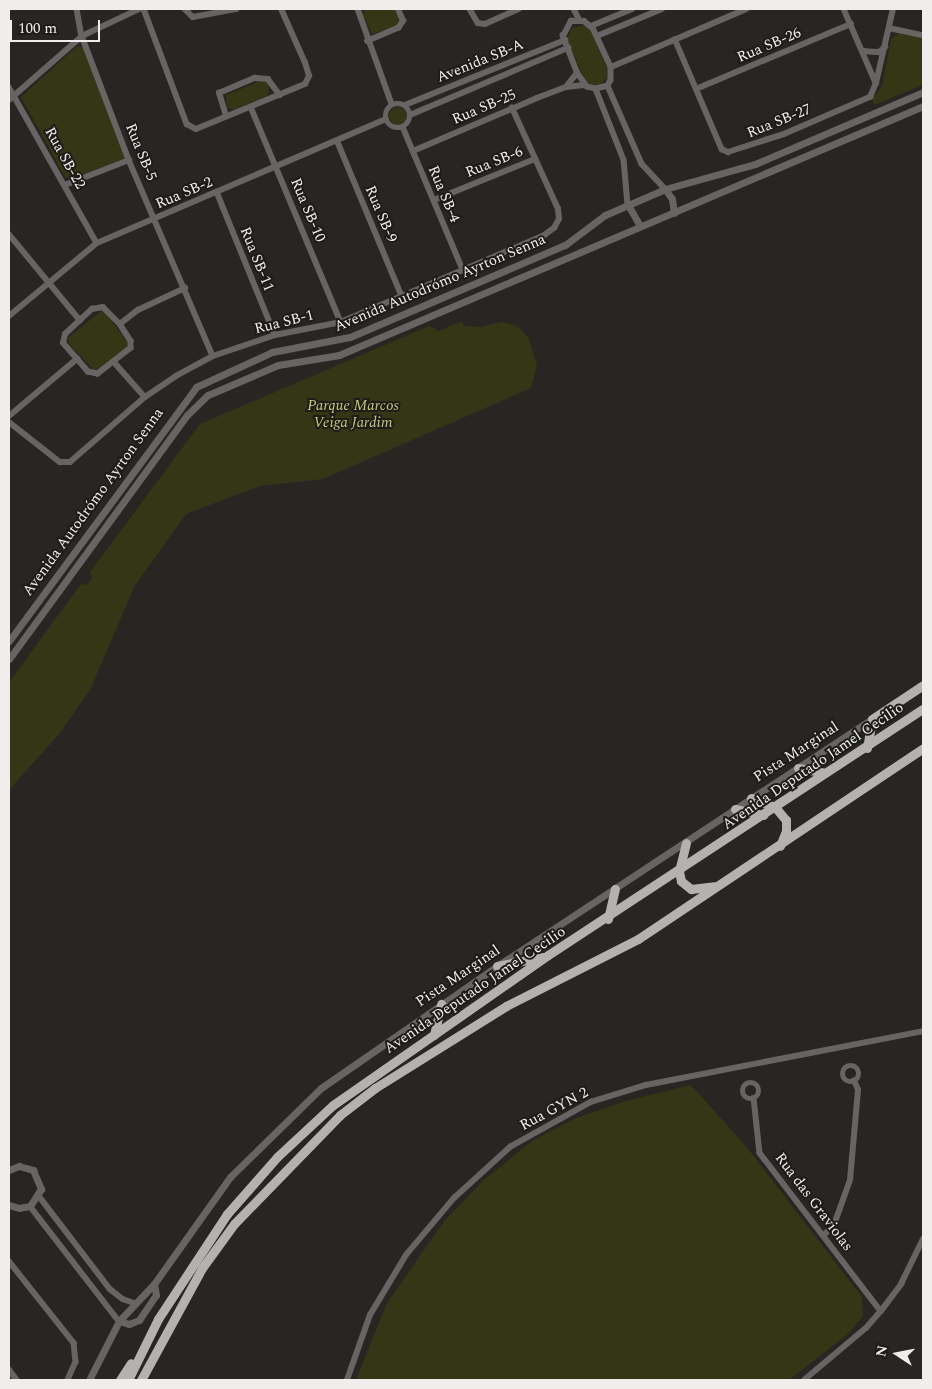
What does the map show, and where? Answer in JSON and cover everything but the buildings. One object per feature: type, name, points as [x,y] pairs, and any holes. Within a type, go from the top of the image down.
[{"type":"highway","points":[[867,748],[872,719],[923,685]]},
{"type":"highway","name":"Avenida Deputado Jamel Cecilio","points":[[128,1380],[158,1319],[192,1263],[227,1214],[277,1157],[333,1104],[548,956],[608,919],[923,709]]},
{"type":"highway","name":"Avenida Deputado Jamel Cecilio","points":[[143,1380],[170,1325],[202,1268],[234,1224],[340,1115],[375,1088],[506,1006],[638,939],[780,846],[923,748]]},
{"type":"highway","points":[[798,768],[825,774]]},
{"type":"highway","points":[[751,798],[775,807],[787,825],[780,846]]},
{"type":"highway","points":[[735,809],[763,815]]},
{"type":"highway","points":[[686,843],[679,871],[681,882],[691,889],[719,885]]},
{"type":"highway","points":[[608,919],[615,889]]},
{"type":"highway","points":[[496,966],[548,956]]},
{"type":"highway","points":[[434,1035],[441,1004]]},
{"type":"highway","points":[[120,1380],[158,1319]]},
{"type":"street","name":"Rua SB-5","points":[[77,9],[82,36],[130,160],[213,356]]},
{"type":"street","points":[[9,100],[82,36],[139,9]]},
{"type":"street","points":[[144,9],[187,124],[196,129],[305,84],[308,76],[281,9]]},
{"type":"street","points":[[185,9],[193,17],[236,9]]},
{"type":"street","points":[[358,9],[367,41],[392,104]]},
{"type":"street","points":[[367,41],[398,28],[403,21],[398,9]]},
{"type":"street","points":[[470,9],[478,22],[485,24],[520,9]]},
{"type":"street","points":[[574,9],[580,20],[591,26],[611,67],[611,80],[608,86],[596,89],[584,85],[577,73],[565,40],[571,21],[580,20]]},
{"type":"street","points":[[591,26],[632,9]]},
{"type":"street","points":[[597,36],[662,9]]},
{"type":"street","points":[[611,67],[746,9]]},
{"type":"street","points":[[844,9],[876,83]]},
{"type":"street","name":"Rua SB-27","points":[[675,39],[722,149],[728,152],[784,134],[870,97],[876,83],[886,45],[892,9]]},
{"type":"street","name":"Rua SB-26","points":[[696,88],[851,24]]},
{"type":"street","points":[[889,28],[923,34]]},
{"type":"street","name":"Avenida SB-A","points":[[405,105],[565,40]]},
{"type":"street","points":[[863,51],[879,52],[886,45]]},
{"type":"street","name":"Avenida SB-A","points":[[410,115],[568,48]]},
{"type":"street","points":[[492,69],[496,79]]},
{"type":"street","points":[[566,88],[577,73]]},
{"type":"street","points":[[226,116],[219,94],[255,78],[268,79],[280,95]]},
{"type":"street","name":"Rua SB-25","points":[[413,151],[512,108],[566,88],[584,85]]},
{"type":"street","points":[[608,86],[642,164],[672,199],[674,213]]},
{"type":"street","name":"Rua SB-22","points":[[9,87],[15,94],[98,243]]},
{"type":"street","points":[[596,89],[624,160],[628,205],[640,226]]},
{"type":"street","name":"Avenida Autodrómo Ayrton Senna","points":[[9,641],[189,395],[210,379],[272,352],[350,337],[565,245],[588,224],[665,189],[755,164],[923,92]]},
{"type":"street","points":[[392,104],[405,105],[410,115],[403,127],[391,126],[386,119],[387,109],[392,104]]},
{"type":"street","name":"Avenida Autodrómo Ayrton Senna","points":[[9,659],[192,410],[225,386],[278,365],[339,355],[923,106]]},
{"type":"street","name":"Rua SB-10","points":[[250,107],[341,322]]},
{"type":"street","name":"Rua SB-1","points":[[9,422],[60,462],[70,462],[145,397],[176,376],[213,356],[275,335],[341,322],[463,270],[554,228],[559,219],[558,209],[512,108]]},
{"type":"street","name":"Rua SB-2","points":[[9,316],[98,243],[386,119]]},
{"type":"street","name":"Rua SB-4","points":[[403,127],[463,270]]},
{"type":"street","name":"Rua SB-9","points":[[337,140],[402,296]]},
{"type":"street","name":"Rua SB-6","points":[[434,200],[535,159]]},
{"type":"street","points":[[65,184],[130,160]]},
{"type":"street","name":"Rua SB-11","points":[[217,192],[275,335]]},
{"type":"street","points":[[9,234],[80,320]]},
{"type":"street","points":[[120,324],[138,310],[185,288]]},
{"type":"street","points":[[103,307],[120,324],[131,341],[131,348],[115,363],[98,374],[88,372],[63,343],[65,334],[92,308],[103,307]]},
{"type":"street","points":[[9,416],[76,359]]},
{"type":"street","points":[[115,363],[145,397]]},
{"type":"street","points":[[108,505],[117,513]]},
{"type":"street","name":"Pista Marginal","points":[[89,1380],[119,1321],[154,1284],[202,1213],[262,1142],[321,1088],[496,966],[686,843],[872,719]]},
{"type":"street","name":"Rua GYN 2","points":[[347,1380],[370,1315],[406,1255],[454,1198],[510,1147],[591,1102],[646,1085],[923,1031]]},
{"type":"street","points":[[824,1235],[834,1225],[850,1180],[858,1090],[854,1081]]},
{"type":"street","name":"Rua das Graviolas","points":[[754,1098],[760,1152],[881,1311]]},
{"type":"street","points":[[9,1205],[19,1208],[30,1206],[39,1196],[40,1182],[33,1170],[10,1167]]},
{"type":"street","points":[[39,1196],[115,1295],[134,1303]]},
{"type":"street","points":[[30,1206],[119,1321],[129,1324],[140,1320],[156,1295],[154,1284]]},
{"type":"street","points":[[804,1380],[866,1328],[881,1311],[901,1284],[923,1239]]},
{"type":"street","points":[[9,1261],[74,1343],[76,1362],[68,1380]]},
{"type":"street","points":[[9,1370],[17,1380]]},
{"type":"green space","points":[[365,9],[397,9],[400,21],[395,27],[372,34],[363,15]]},
{"type":"green space","points":[[585,25],[590,28],[607,68],[607,78],[599,85],[590,84],[584,78],[567,39],[572,28]]},
{"type":"green space","points":[[899,33],[923,37],[923,85],[874,105],[872,99],[882,86],[891,39]]},
{"type":"green space","points":[[83,46],[125,154],[123,159],[70,179],[65,177],[21,97],[76,47]]},
{"type":"green space","points":[[260,81],[269,84],[268,95],[234,110],[227,107],[226,95]]},
{"type":"green space","points":[[398,107],[404,110],[407,116],[404,122],[398,125],[392,122],[389,116],[392,110]]},
{"type":"green space","points":[[101,311],[105,313],[128,342],[126,348],[102,369],[94,370],[69,344],[68,338]]},
{"type":"green space","name":"Parque Marcos Veiga Jardim","points":[[462,321],[464,326],[480,327],[502,322],[518,326],[528,337],[537,365],[531,388],[323,479],[260,486],[186,514],[135,585],[90,690],[60,733],[9,790],[10,681],[81,584],[87,585],[92,578],[90,572],[200,424],[429,326],[439,331]]},
{"type":"green space","points":[[691,1085],[745,1145],[862,1297],[863,1316],[848,1334],[789,1380],[356,1380],[387,1303],[445,1220],[484,1180],[532,1141],[576,1118],[626,1101]]}]
